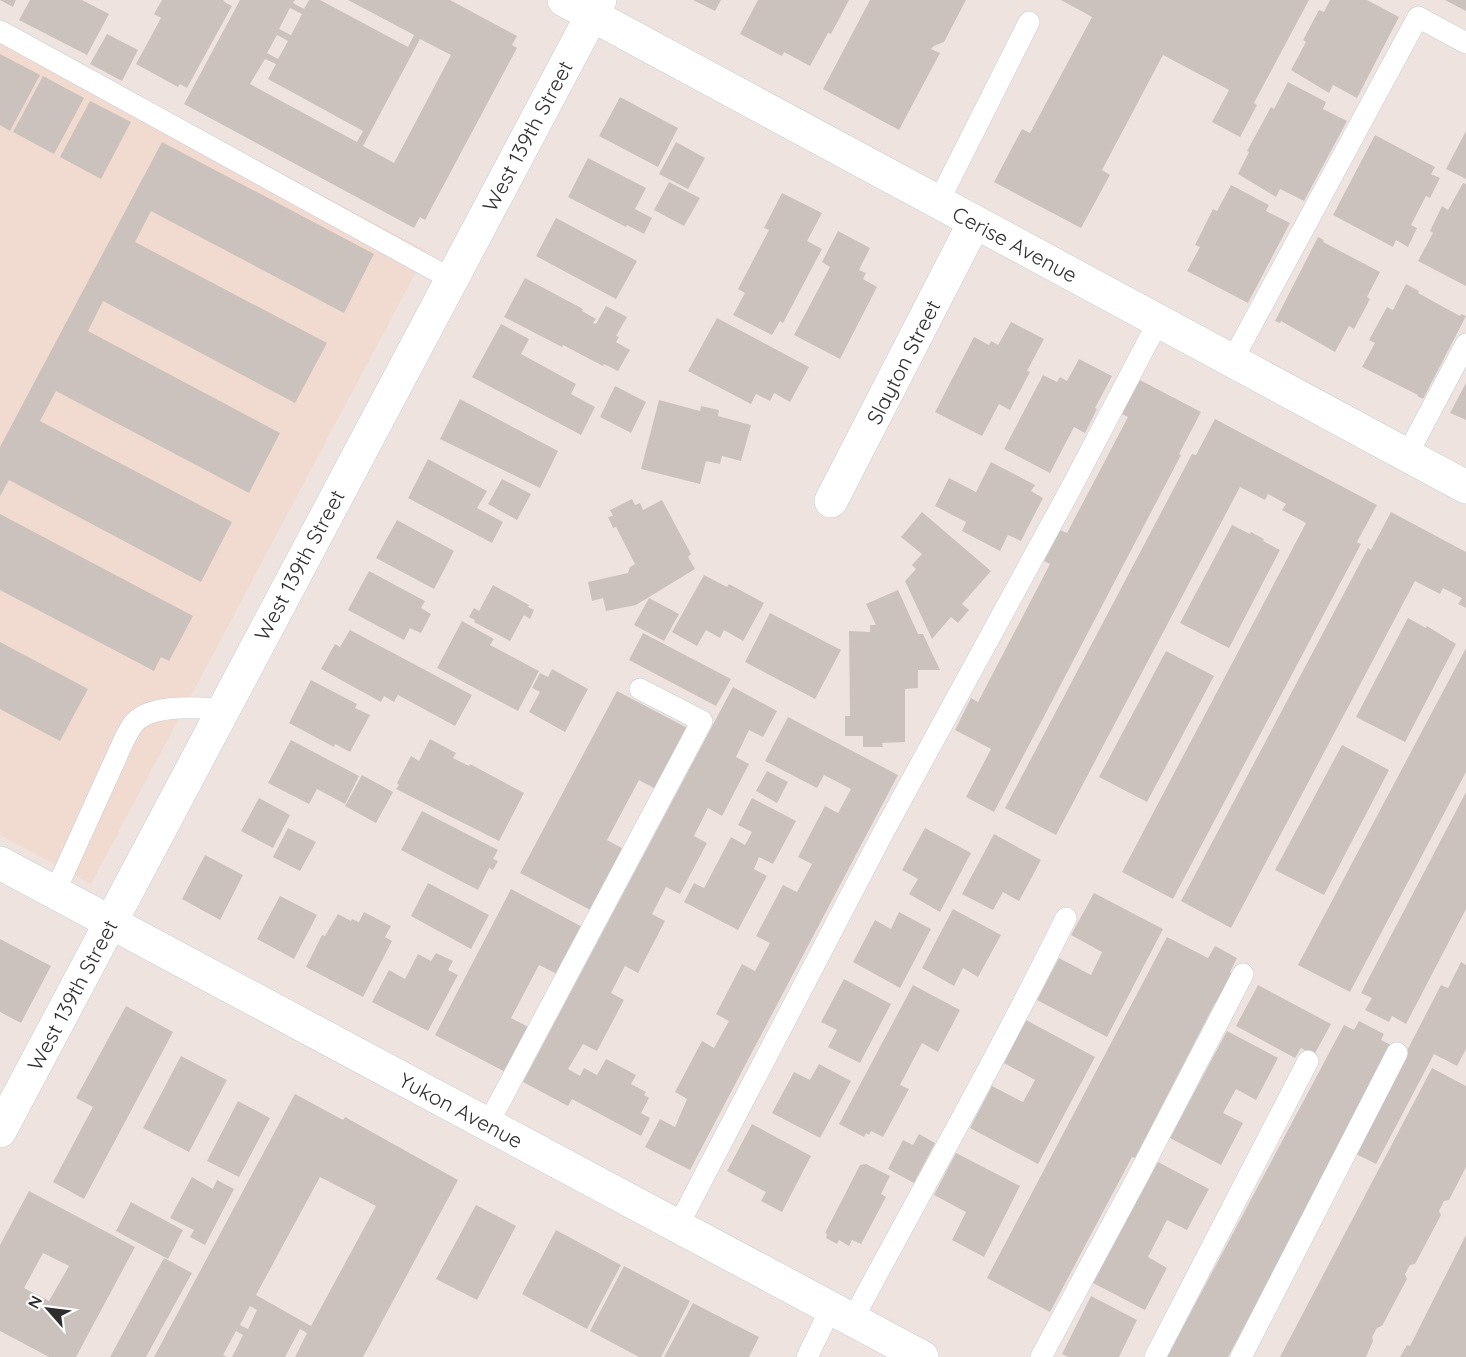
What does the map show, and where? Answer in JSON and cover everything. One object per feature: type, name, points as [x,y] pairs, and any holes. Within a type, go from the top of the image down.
[{"type":"street","name":"Cerise Avenue","points":[[585,5],[974,223],[1466,487]]},
{"type":"street","name":"West 139th Street","points":[[0,1131],[452,279],[585,5]]},
{"type":"street","name":"Slayton Street","points":[[831,501],[974,223]]},
{"type":"street","name":"Yukon Avenue","points":[[0,863],[922,1357]]},
{"type":"lane","points":[[1232,361],[1418,17],[1466,43]]},
{"type":"lane","points":[[938,203],[1029,22]]},
{"type":"lane","points":[[0,31],[452,279]]},
{"type":"lane","points":[[678,1226],[883,833],[1070,490],[1158,322]]},
{"type":"lane","points":[[1407,455],[1466,344]]},
{"type":"lane","points":[[488,1124],[702,721],[640,689]]},
{"type":"lane","points":[[55,892],[134,722],[148,714],[180,708],[224,709]]},
{"type":"lane","points":[[807,1357],[842,1314],[965,1110],[1019,1014],[1066,918]]},
{"type":"lane","points":[[1041,1357],[1243,974]]},
{"type":"lane","points":[[1240,1357],[1396,1053]]},
{"type":"lane","points":[[1155,1357],[1308,1061]]},
{"type":"shaded area","points":[[0,23],[427,251],[91,884],[0,835]]},
{"type":"building","points":[[0,0],[16,0],[13,7]]},
{"type":"building","points":[[30,0],[82,0],[109,14],[87,55],[19,20]]},
{"type":"building","points":[[162,0],[224,0],[232,6],[187,88],[180,84],[178,87],[136,64],[161,18],[154,14]]},
{"type":"building","points":[[240,0],[295,0],[293,3],[304,9],[309,0],[320,0],[408,47],[414,35],[348,0],[450,0],[517,36],[512,45],[517,48],[425,220],[420,217],[414,228],[184,104]],"holes":[[[290,8],[302,14],[291,35],[279,29]],[[277,35],[288,41],[278,59],[267,53]],[[420,39],[451,55],[394,163],[363,146]],[[265,59],[276,64],[268,79],[363,131],[357,142],[250,84]]]},
{"type":"building","points":[[693,0],[721,0],[715,11]]},
{"type":"building","points":[[758,0],[849,0],[831,34],[828,33],[810,66],[784,52],[782,56],[740,34]]},
{"type":"building","points":[[870,0],[966,0],[944,42],[931,49],[940,53],[899,130],[823,89]]},
{"type":"building","points":[[1061,0],[1309,0],[1254,103],[1257,105],[1240,137],[1212,122],[1229,90],[1163,55],[1102,170],[1110,175],[1081,228],[994,182],[1022,129],[1030,133],[1092,17]]},
{"type":"building","points":[[1330,0],[1367,0],[1399,17],[1357,98],[1333,85],[1329,93],[1291,70],[1306,42],[1303,40],[1319,10],[1324,12]]},
{"type":"building","points":[[1445,0],[1466,0],[1466,11]]},
{"type":"building","points":[[107,34],[138,50],[122,81],[90,64]]},
{"type":"building","points":[[0,54],[40,75],[10,131],[0,125]]},
{"type":"building","points":[[43,76],[84,98],[54,154],[13,132]]},
{"type":"building","points":[[1288,82],[1326,102],[1323,109],[1347,121],[1304,201],[1280,189],[1276,197],[1238,174],[1249,152],[1247,151],[1271,107],[1274,109]]},
{"type":"building","points":[[620,97],[678,128],[658,167],[599,136]]},
{"type":"building","points":[[90,101],[131,122],[101,179],[60,157]]},
{"type":"building","points":[[1466,131],[1466,179],[1446,169]]},
{"type":"building","points":[[1375,135],[1435,167],[1431,174],[1440,178],[1430,198],[1426,196],[1411,225],[1417,228],[1408,247],[1396,240],[1393,247],[1333,215]]},
{"type":"building","points":[[162,142],[374,254],[344,313],[151,211],[135,242],[327,343],[295,403],[103,301],[88,331],[280,433],[249,493],[56,391],[40,421],[232,522],[201,582],[9,480],[0,496],[0,447]]},
{"type":"building","points":[[676,142],[705,158],[688,189],[659,174]]},
{"type":"building","points":[[588,158],[646,188],[635,209],[652,218],[644,234],[568,197]]},
{"type":"building","points":[[669,182],[700,198],[684,226],[654,210]]},
{"type":"building","points":[[1463,183],[1466,184],[1466,286],[1418,261],[1433,233],[1430,231],[1442,206],[1448,210]]},
{"type":"building","points":[[1231,185],[1269,205],[1266,211],[1290,223],[1248,303],[1187,271],[1200,247],[1195,245],[1213,209],[1217,211]]},
{"type":"building","points":[[782,193],[822,213],[807,241],[822,249],[783,323],[780,321],[772,335],[733,315],[745,293],[738,289],[769,230],[764,228]]},
{"type":"building","points":[[556,218],[637,261],[616,299],[536,256]]},
{"type":"building","points":[[838,231],[870,248],[859,270],[866,273],[863,279],[877,287],[840,359],[794,335],[830,267],[822,262]]},
{"type":"building","points":[[1318,237],[1324,240],[1323,242],[1380,272],[1367,297],[1370,299],[1354,329],[1349,326],[1335,352],[1281,321],[1280,323],[1275,321]]},
{"type":"building","points":[[525,278],[583,309],[582,311],[596,319],[593,323],[596,324],[606,306],[627,317],[616,336],[619,337],[616,342],[630,350],[618,371],[604,364],[603,366],[563,345],[562,347],[504,317]]},
{"type":"building","points":[[1406,284],[1460,316],[1461,314],[1466,316],[1423,399],[1362,367],[1375,343],[1369,340],[1387,307],[1393,310]]},
{"type":"building","points":[[717,318],[809,367],[790,402],[774,393],[770,401],[756,394],[751,404],[688,371]]},
{"type":"building","points":[[1011,322],[1044,339],[1010,410],[999,404],[982,436],[935,412],[974,337],[989,345],[991,341],[998,345]]},
{"type":"building","points":[[501,324],[529,339],[521,354],[576,384],[571,394],[595,407],[581,435],[472,377]]},
{"type":"building","points":[[1079,359],[1112,376],[1085,433],[1074,427],[1050,473],[1004,449],[1043,375],[1057,382],[1060,377],[1067,381]]},
{"type":"building","points":[[1140,380],[1201,412],[1179,454],[1181,455],[994,812],[966,797],[991,749],[955,730],[971,698],[978,702],[1050,564],[1044,561],[1060,530],[1067,533],[1128,417],[1122,414]]},
{"type":"building","points":[[1466,383],[1466,420],[1450,413]]},
{"type":"building","points":[[615,386],[646,402],[631,433],[600,417]]},
{"type":"building","points":[[460,399],[558,451],[540,488],[440,439]]},
{"type":"building","points":[[659,400],[700,411],[701,406],[719,410],[718,416],[751,425],[741,461],[722,456],[720,464],[706,461],[700,484],[641,469]]},
{"type":"building","points":[[1215,419],[1377,505],[1357,542],[1361,544],[1173,899],[1122,872],[1306,523],[1282,510],[1286,504],[1268,494],[1265,500],[1240,487],[1056,835],[1005,808],[1192,454],[1196,455]]},
{"type":"building","points":[[428,459],[487,491],[477,508],[503,522],[492,543],[408,498]]},
{"type":"building","points":[[991,462],[1035,485],[1031,491],[1043,498],[1021,541],[1008,535],[1000,551],[962,531],[966,522],[935,506],[949,478],[976,492]]},
{"type":"building","points":[[502,479],[531,494],[517,520],[488,504]]},
{"type":"building","points":[[632,499],[635,505],[640,503],[643,510],[662,500],[691,554],[688,557],[695,569],[636,605],[606,611],[603,598],[592,601],[588,582],[628,573],[630,567],[635,564],[616,527],[613,528],[608,517],[613,516],[610,510]]},
{"type":"building","points":[[922,512],[991,571],[962,604],[969,610],[958,623],[951,617],[932,639],[905,581],[916,569],[912,565],[922,554],[901,537]]},
{"type":"building","points":[[1391,512],[1466,552],[1466,608],[1458,604],[1462,598],[1443,588],[1440,594],[1415,581],[1231,928],[1181,901],[1368,548],[1371,550]]},
{"type":"building","points":[[0,514],[193,616],[169,661],[161,657],[154,671],[0,590]]},
{"type":"building","points":[[397,520],[454,551],[434,589],[376,558]]},
{"type":"building","points":[[1232,525],[1250,534],[1251,532],[1280,550],[1229,648],[1180,623]]},
{"type":"building","points":[[369,571],[425,601],[421,608],[431,614],[421,633],[410,628],[404,640],[348,610]]},
{"type":"building","points":[[704,575],[727,587],[729,584],[764,603],[743,641],[724,630],[720,638],[706,630],[697,646],[672,632]]},
{"type":"building","points":[[493,585],[534,610],[530,619],[524,615],[510,641],[469,617],[474,608],[479,611]]},
{"type":"building","points":[[898,590],[918,634],[923,634],[940,670],[918,670],[918,688],[905,689],[905,742],[882,743],[883,747],[863,747],[863,736],[845,736],[845,716],[850,716],[849,631],[870,632],[870,625],[876,625],[866,604]]},
{"type":"building","points":[[649,598],[679,614],[664,641],[634,625]]},
{"type":"building","points":[[770,613],[841,650],[815,699],[745,662]]},
{"type":"building","points":[[1408,618],[1426,628],[1427,626],[1456,644],[1405,742],[1356,717]]},
{"type":"building","points":[[462,621],[494,639],[490,645],[539,671],[518,711],[437,668]]},
{"type":"building","points":[[350,630],[472,695],[455,726],[398,695],[394,702],[384,696],[381,702],[321,669],[335,644],[340,647]]},
{"type":"building","points":[[643,633],[731,679],[716,706],[629,660]]},
{"type":"building","points":[[0,642],[88,689],[60,741],[0,709]]},
{"type":"building","points":[[1466,648],[1466,772],[1350,992],[1298,965]]},
{"type":"building","points":[[1166,651],[1214,676],[1147,802],[1099,777]]},
{"type":"building","points":[[552,669],[588,689],[565,732],[529,712],[540,692],[532,688],[540,673],[548,677]]},
{"type":"building","points":[[311,680],[357,704],[355,708],[370,715],[350,752],[335,744],[334,747],[289,723]]},
{"type":"building","points":[[733,687],[777,711],[763,737],[749,730],[736,757],[749,764],[722,816],[708,808],[694,836],[707,843],[680,894],[666,887],[652,914],[665,921],[638,973],[625,966],[611,993],[624,1000],[597,1051],[583,1044],[568,1069],[580,1076],[584,1068],[597,1075],[606,1059],[636,1075],[631,1084],[646,1092],[644,1095],[649,1098],[641,1113],[650,1118],[641,1136],[572,1099],[568,1106],[523,1082]]},
{"type":"building","points":[[617,691],[695,732],[663,793],[639,780],[607,840],[631,853],[598,914],[520,873]]},
{"type":"building","points":[[788,717],[898,775],[690,1170],[645,1147],[660,1119],[675,1127],[687,1099],[675,1092],[702,1041],[714,1048],[729,1021],[716,1014],[742,964],[755,971],[770,943],[756,936],[783,885],[797,892],[812,864],[798,857],[825,806],[838,813],[851,789],[824,775],[817,788],[765,761]]},
{"type":"building","points":[[430,739],[456,753],[453,758],[469,766],[470,764],[524,793],[499,841],[396,789],[411,756],[419,761]]},
{"type":"building","points":[[291,740],[359,776],[345,804],[317,789],[309,804],[268,783]]},
{"type":"building","points":[[1342,745],[1389,770],[1324,895],[1275,870]]},
{"type":"building","points":[[767,771],[788,782],[777,803],[756,791]]},
{"type":"building","points":[[362,775],[393,792],[376,823],[345,806]]},
{"type":"building","points":[[1466,792],[1466,909],[1406,1024],[1392,1016],[1389,1022],[1365,1010],[1372,998],[1361,993]]},
{"type":"building","points":[[259,798],[290,815],[273,848],[241,831]]},
{"type":"building","points":[[752,798],[796,821],[773,864],[759,857],[754,869],[767,876],[738,930],[684,902],[694,883],[704,888],[731,837],[745,845],[752,832],[738,825]]},
{"type":"building","points":[[422,811],[498,850],[493,859],[498,861],[493,870],[489,868],[478,890],[401,850]]},
{"type":"building","points":[[288,828],[316,842],[300,871],[273,857]]},
{"type":"building","points":[[925,828],[971,853],[940,912],[909,894],[918,879],[902,870]]},
{"type":"building","points":[[994,834],[1041,860],[1019,901],[1003,892],[993,910],[962,894]]},
{"type":"building","points":[[205,855],[243,875],[220,920],[182,899]]},
{"type":"building","points":[[428,883],[489,915],[471,949],[411,916]]},
{"type":"building","points":[[511,889],[590,931],[565,978],[539,965],[511,1018],[536,1031],[513,1076],[435,1035]]},
{"type":"building","points":[[1094,893],[1163,929],[1107,1037],[1037,1000],[1059,958],[1091,975],[1102,952],[1071,935]]},
{"type":"building","points":[[280,896],[317,915],[294,959],[257,939]]},
{"type":"building","points":[[953,909],[1001,935],[978,977],[963,968],[954,986],[922,968]]},
{"type":"building","points":[[364,912],[391,926],[385,937],[392,941],[363,997],[306,967],[322,935],[325,936],[338,914],[351,921],[352,919],[359,922]]},
{"type":"building","points":[[899,912],[931,929],[900,988],[853,962],[875,920],[891,929]]},
{"type":"building","points":[[1167,937],[1208,958],[1215,946],[1237,958],[1230,972],[1238,976],[1222,1006],[1215,1003],[1135,1158],[1132,1157],[1050,1312],[987,1278]]},
{"type":"building","points":[[0,939],[51,966],[21,1023],[0,1012]]},
{"type":"building","points":[[436,953],[453,961],[448,970],[458,975],[428,1031],[372,1002],[389,970],[405,979],[418,954],[431,961]]},
{"type":"building","points":[[1461,962],[1466,965],[1466,1049],[1457,1066],[1434,1054],[1376,1164],[1354,1153],[1441,985],[1448,988]]},
{"type":"building","points":[[844,979],[891,1004],[860,1063],[828,1047],[837,1030],[821,1022]]},
{"type":"building","points":[[913,985],[960,1010],[938,1052],[922,1043],[900,1085],[909,1089],[883,1137],[871,1131],[864,1137],[839,1124]]},
{"type":"building","points":[[1258,985],[1331,1024],[1314,1055],[1301,1048],[1295,1058],[1236,1026]]},
{"type":"building","points":[[126,1006],[173,1032],[84,1199],[53,1182],[93,1107],[76,1098]]},
{"type":"building","points":[[1026,1020],[1095,1057],[1038,1164],[970,1128],[992,1086],[1023,1102],[1035,1080],[1004,1063]]},
{"type":"building","points":[[1359,1021],[1384,1034],[1381,1040],[1393,1046],[1228,1357],[1167,1357],[1344,1025],[1354,1030]]},
{"type":"building","points":[[1227,1031],[1278,1058],[1256,1100],[1236,1089],[1223,1113],[1243,1123],[1221,1165],[1170,1138]]},
{"type":"building","points":[[181,1056],[227,1080],[189,1152],[143,1128]]},
{"type":"building","points":[[819,1064],[851,1081],[820,1138],[772,1113],[794,1072],[810,1080]]},
{"type":"building","points":[[1432,1068],[1466,1086],[1466,1167],[1449,1200],[1444,1201],[1439,1211],[1441,1215],[1415,1264],[1410,1265],[1405,1274],[1407,1279],[1382,1326],[1377,1328],[1372,1337],[1373,1341],[1366,1357],[1280,1357]]},
{"type":"building","points":[[295,1094],[343,1120],[345,1117],[458,1180],[363,1357],[295,1357],[307,1333],[300,1329],[285,1357],[232,1357],[243,1335],[236,1331],[223,1355],[227,1357],[154,1357]],"holes":[[[320,1177],[376,1206],[311,1326],[256,1295]],[[250,1306],[257,1310],[248,1329],[240,1325]]]},
{"type":"building","points":[[238,1101],[270,1118],[239,1177],[207,1161]]},
{"type":"building","points":[[752,1124],[811,1156],[782,1212],[761,1201],[766,1192],[727,1171]]},
{"type":"building","points":[[919,1134],[935,1143],[914,1183],[888,1169],[903,1140],[913,1145]]},
{"type":"building","points":[[956,1153],[1020,1186],[984,1257],[952,1240],[966,1212],[934,1195]]},
{"type":"building","points":[[1158,1162],[1209,1189],[1187,1230],[1167,1220],[1148,1257],[1167,1268],[1145,1310],[1093,1283]]},
{"type":"building","points":[[866,1164],[890,1176],[881,1194],[886,1197],[861,1244],[852,1240],[849,1246],[839,1240],[837,1244],[826,1238],[825,1233],[860,1165]]},
{"type":"building","points":[[192,1177],[213,1189],[217,1180],[234,1189],[205,1245],[190,1237],[194,1230],[170,1218]]},
{"type":"building","points":[[29,1191],[135,1247],[76,1357],[49,1357],[0,1331],[0,1245]],"holes":[[[43,1253],[69,1266],[49,1301],[24,1288]]]},
{"type":"building","points":[[131,1202],[183,1230],[168,1259],[116,1231]]},
{"type":"building","points":[[476,1205],[516,1226],[477,1300],[436,1279]]},
{"type":"building","points":[[556,1230],[621,1265],[587,1329],[522,1294]]},
{"type":"building","points":[[1466,1235],[1466,1357],[1400,1357],[1407,1345],[1410,1346]]},
{"type":"building","points":[[164,1258],[192,1273],[146,1357],[110,1357]]},
{"type":"building","points":[[624,1266],[690,1301],[661,1357],[639,1357],[590,1331]]},
{"type":"building","points":[[1091,1296],[1137,1320],[1119,1357],[1068,1357],[1062,1354]]},
{"type":"building","points":[[693,1303],[759,1337],[749,1357],[664,1357]]}]
